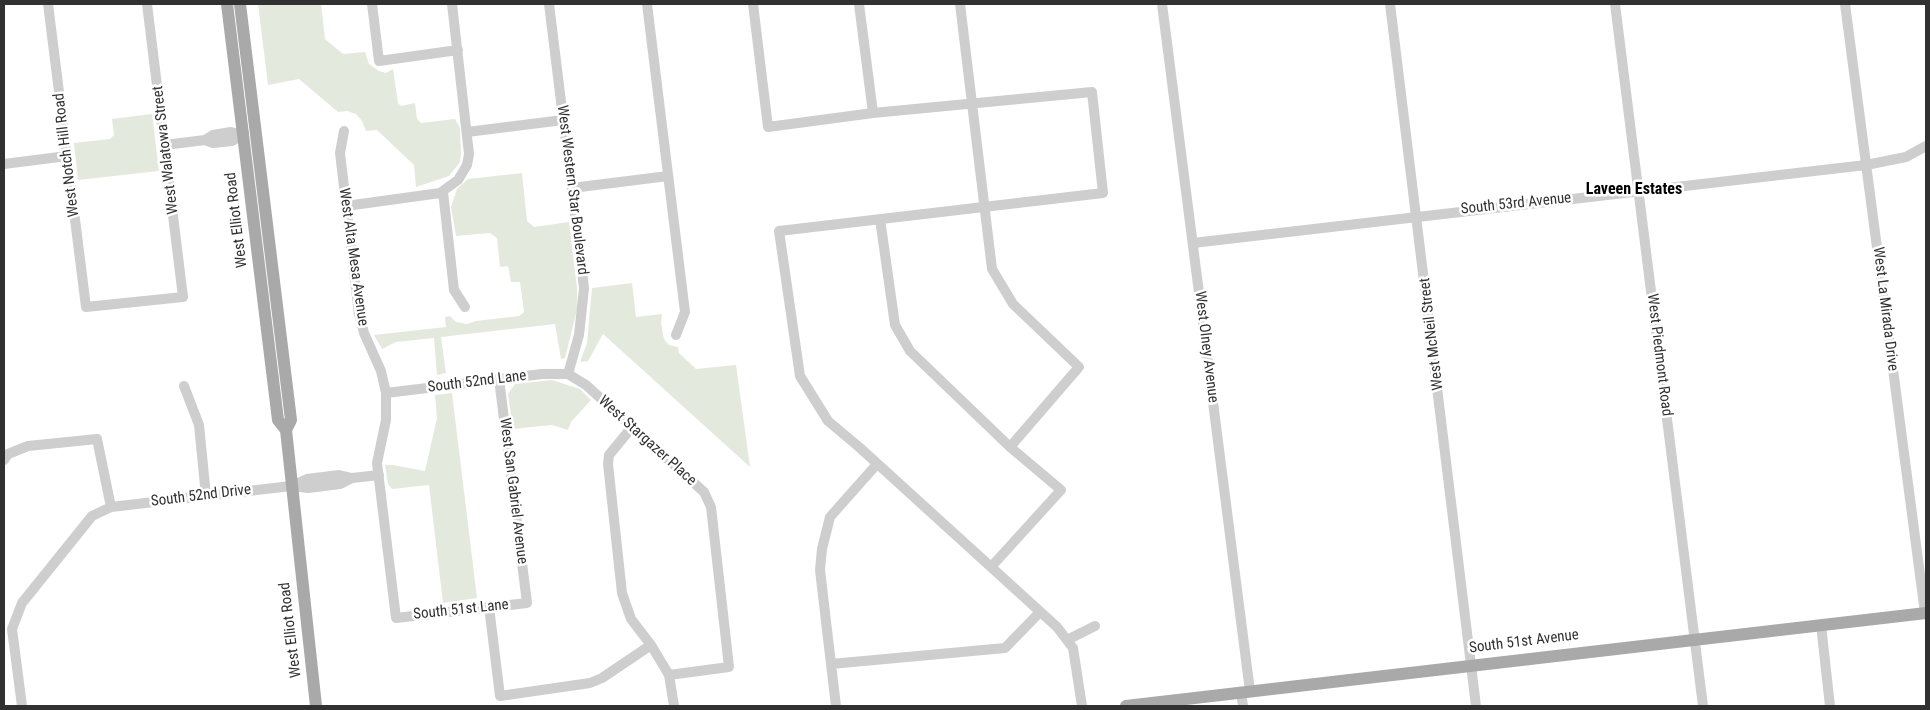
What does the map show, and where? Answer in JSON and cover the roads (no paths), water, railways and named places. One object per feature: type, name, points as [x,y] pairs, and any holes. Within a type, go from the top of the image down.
[{"type":"main road","name":"West Elliot Road","points":[[228,4],[250,134],[291,420],[286,430],[316,706]]},
{"type":"main road","name":"West Elliot Road","points":[[240,4],[250,134]]},
{"type":"main road","name":"South 51st Avenue","points":[[1126,706],[1926,613]]},
{"type":"street","name":"West Notch Hill Road","points":[[48,4],[86,307]]},
{"type":"street","name":"West Walatowa Street","points":[[86,307],[183,297],[147,4]]},
{"type":"street","points":[[372,4],[379,60],[458,50]]},
{"type":"street","points":[[346,206],[428,196],[443,192],[458,180],[467,165],[470,154],[452,4]]},
{"type":"street","name":"West Western Star Boulevard","points":[[549,4],[584,288],[584,306],[580,335],[568,374]]},
{"type":"street","points":[[647,4],[685,312],[676,335]]},
{"type":"street","points":[[753,4],[768,127],[873,113],[1092,92],[1103,193],[779,231],[800,376],[828,421],[991,567],[1067,640],[1073,648],[1082,706]]},
{"type":"street","points":[[858,4],[873,113]]},
{"type":"street","points":[[960,4],[992,270],[1013,304],[1079,367],[1010,446]]},
{"type":"street","name":"West Olney Avenue","points":[[1162,4],[1193,243],[1245,691],[1243,706]]},
{"type":"street","name":"West McNeil Street","points":[[1390,4],[1476,706]]},
{"type":"street","name":"West Piedmont Road","points":[[1615,4],[1703,706]]},
{"type":"street","name":"West La Mirada Drive","points":[[1846,4],[1926,613]]},
{"type":"street","points":[[466,132],[563,120]]},
{"type":"street","name":"West Alta Mesa Avenue","points":[[344,131],[340,153],[361,324],[381,371],[386,393],[386,420],[378,454],[396,618]]},
{"type":"street","points":[[165,145],[205,140],[213,135],[222,133],[250,134]]},
{"type":"street","name":"South 53rd Avenue","points":[[1193,243],[1417,215],[1866,165],[1906,157],[1926,146]]},
{"type":"street","points":[[4,164],[67,156]]},
{"type":"street","points":[[572,188],[668,176]]},
{"type":"street","points":[[443,192],[454,290],[465,307]]},
{"type":"street","points":[[880,219],[894,325],[910,352],[1010,446],[1061,490],[991,567]]},
{"type":"street","name":"South 52nd Lane","points":[[386,393],[556,373],[568,374]]},
{"type":"street","name":"West Stargazer Place","points":[[568,374],[586,385],[704,492],[711,507],[729,667],[669,675]]},
{"type":"street","name":"West San Gabriel Avenue","points":[[499,379],[527,603]]},
{"type":"street","points":[[184,386],[199,425],[206,496]]},
{"type":"street","points":[[632,427],[609,455],[609,482],[624,605],[631,620],[651,645],[669,675],[674,706]]},
{"type":"street","points":[[4,460],[8,454],[28,446],[97,439],[111,507],[92,516],[22,604],[12,629],[22,706]]},
{"type":"street","points":[[836,706],[820,570],[822,549],[830,517],[877,464]]},
{"type":"street","name":"South 52nd Drive","points":[[111,507],[291,486],[308,488],[340,484],[352,478],[379,475]]},
{"type":"street","name":"South 51st Lane","points":[[396,618],[527,603]]},
{"type":"street","points":[[489,607],[500,696],[590,683],[602,678],[651,645]]},
{"type":"street","points":[[830,664],[1005,648],[1040,612]]},
{"type":"street","points":[[1821,625],[1830,706]]},
{"type":"street","points":[[1067,640],[1095,626]]},
{"type":"district","name":"Laveen Estates","points":[[1634,190]]}]
